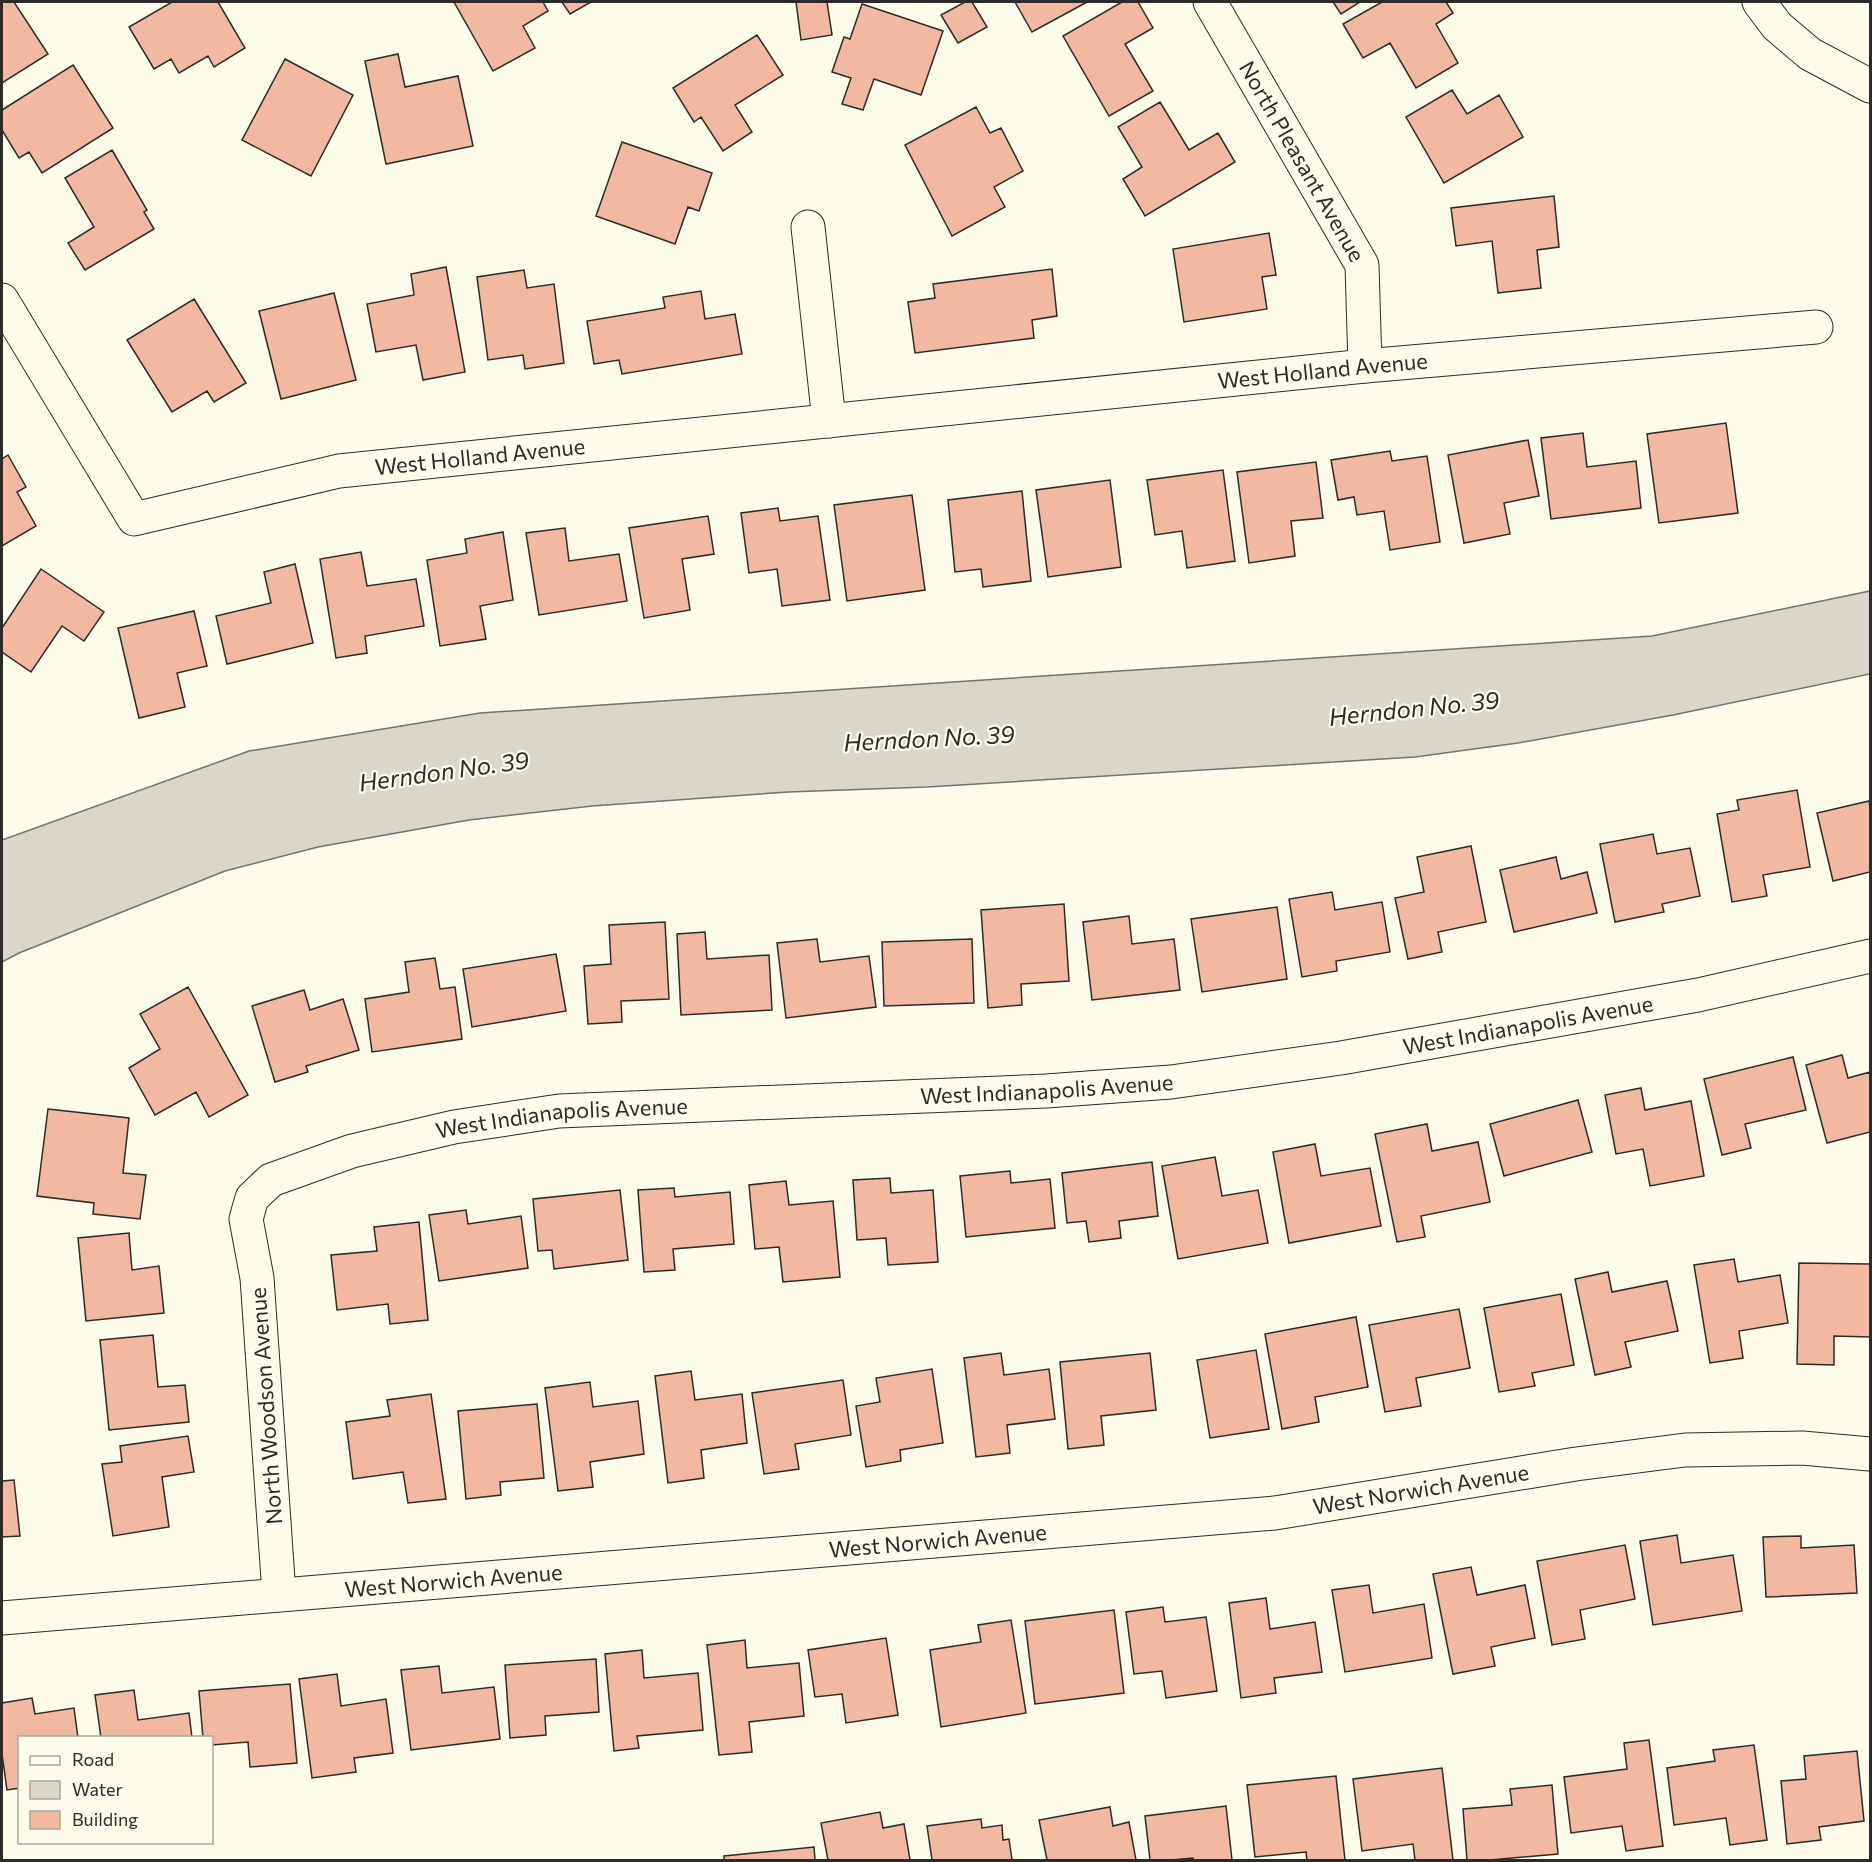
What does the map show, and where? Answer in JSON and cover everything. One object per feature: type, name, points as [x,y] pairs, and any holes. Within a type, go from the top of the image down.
[{"type":"street","name":"North Pleasant Avenue","points":[[1210,2],[1362,265],[1365,366]]},
{"type":"street","points":[[1758,2],[1777,26],[1810,54],[1870,86]]},
{"type":"street","points":[[808,227],[829,421]]},
{"type":"street","name":"West Holland Avenue","points":[[2,300],[134,519],[339,471],[1365,366],[1816,327]]},
{"type":"street","name":"West Indianapolis Avenue","points":[[246,1219],[252,1198],[271,1180],[352,1151],[454,1126],[559,1111],[1034,1092],[1171,1082],[1341,1058],[1687,997],[1870,956]]},
{"type":"street","name":"North Woodson Avenue","points":[[246,1219],[257,1278],[279,1594]]},
{"type":"street","name":"West Norwich Avenue","points":[[2,1618],[1275,1513],[1576,1464],[1684,1450],[1802,1448],[1870,1454]]},
{"type":"water","name":"Herndon No. 39","points":[[1870,591],[1870,674],[1673,715],[1518,743],[1415,757],[927,787],[788,792],[592,806],[469,820],[318,847],[225,871],[19,953],[2,962],[2,840],[249,751],[480,713],[1652,636]]},
{"type":"building","points":[[2,2],[14,2],[48,54],[2,83]]},
{"type":"building","points":[[172,2],[218,2],[245,48],[214,67],[208,56],[179,73],[171,59],[154,69],[129,27]]},
{"type":"building","points":[[454,2],[543,2],[548,11],[523,26],[535,48],[493,71]]},
{"type":"building","points":[[562,2],[591,2],[570,14]]},
{"type":"building","points":[[796,2],[827,2],[832,35],[801,40]]},
{"type":"building","points":[[965,2],[972,2],[987,27],[958,43],[941,15]]},
{"type":"building","points":[[1015,2],[1087,2],[1032,32]]},
{"type":"building","points":[[1122,2],[1138,2],[1153,28],[1125,44],[1153,91],[1109,116],[1063,36]]},
{"type":"building","points":[[1333,2],[1360,2],[1341,14]]},
{"type":"building","points":[[1382,2],[1446,2],[1453,13],[1436,24],[1458,63],[1416,88],[1390,43],[1363,58],[1343,24]]},
{"type":"building","points":[[862,4],[943,31],[921,95],[874,79],[863,110],[842,104],[851,78],[832,72],[844,37],[850,39]]},
{"type":"building","points":[[757,35],[783,75],[735,105],[752,132],[723,151],[701,117],[694,122],[673,88]]},
{"type":"building","points":[[398,54],[405,87],[458,76],[473,146],[386,164],[365,61]]},
{"type":"building","points":[[285,59],[353,95],[311,176],[242,140]]},
{"type":"building","points":[[73,65],[113,128],[42,173],[29,152],[19,158],[2,130],[2,110]]},
{"type":"building","points":[[1452,90],[1467,114],[1499,95],[1523,137],[1444,183],[1406,117]]},
{"type":"building","points":[[1160,102],[1189,150],[1218,133],[1235,162],[1145,216],[1123,179],[1142,167],[1118,127]]},
{"type":"building","points":[[976,107],[990,133],[1001,128],[1023,171],[994,187],[1005,207],[952,236],[905,145]]},
{"type":"building","points":[[622,142],[712,173],[699,211],[688,207],[675,244],[596,216]]},
{"type":"building","points":[[112,150],[147,210],[144,212],[154,229],[85,270],[68,243],[94,227],[65,178]]},
{"type":"building","points":[[1554,196],[1559,247],[1537,250],[1541,288],[1498,293],[1492,241],[1456,246],[1451,208]]},
{"type":"building","points":[[1269,233],[1276,275],[1262,277],[1267,309],[1184,322],[1173,249]]},
{"type":"building","points":[[446,267],[465,372],[423,380],[416,345],[376,352],[367,304],[414,295],[411,274]]},
{"type":"building","points":[[1052,269],[1057,316],[1032,320],[1034,338],[915,353],[908,302],[935,298],[933,284]]},
{"type":"building","points":[[524,270],[527,288],[554,284],[564,363],[525,369],[523,355],[488,360],[477,277]]},
{"type":"building","points":[[701,291],[705,319],[735,314],[742,354],[622,374],[619,360],[594,364],[587,321],[665,308],[663,297]]},
{"type":"building","points":[[334,293],[356,380],[281,399],[259,311]]},
{"type":"building","points":[[194,299],[246,383],[214,402],[207,391],[172,412],[127,340]]},
{"type":"building","points":[[1726,423],[1738,513],[1659,523],[1647,434]]},
{"type":"building","points":[[1583,433],[1587,467],[1636,461],[1641,508],[1551,519],[1541,438]]},
{"type":"building","points":[[1528,440],[1539,496],[1504,503],[1510,534],[1464,543],[1448,455]]},
{"type":"building","points":[[1390,451],[1392,461],[1427,456],[1440,542],[1390,550],[1384,511],[1357,515],[1354,497],[1338,500],[1331,460]]},
{"type":"building","points":[[8,455],[26,487],[17,492],[36,526],[2,546],[2,459]]},
{"type":"building","points":[[1316,462],[1323,518],[1291,521],[1295,556],[1249,563],[1237,472]]},
{"type":"building","points":[[1223,470],[1235,561],[1187,568],[1182,531],[1155,535],[1147,480]]},
{"type":"building","points":[[1110,480],[1121,567],[1048,577],[1036,490]]},
{"type":"building","points":[[1022,491],[1031,581],[983,587],[981,569],[955,572],[948,500]]},
{"type":"building","points":[[912,495],[925,590],[847,601],[834,505]]},
{"type":"building","points":[[778,508],[780,521],[818,516],[830,600],[782,606],[777,569],[749,573],[741,513]]},
{"type":"building","points":[[708,516],[714,554],[682,559],[690,610],[644,618],[629,528]]},
{"type":"building","points":[[565,528],[569,561],[619,554],[627,601],[539,615],[526,533]]},
{"type":"building","points":[[503,532],[513,600],[480,606],[486,639],[440,646],[427,560],[467,553],[465,539]]},
{"type":"building","points":[[361,552],[367,586],[416,579],[424,626],[365,636],[367,653],[336,658],[320,559]]},
{"type":"building","points":[[295,564],[313,643],[227,664],[216,616],[271,603],[264,572]]},
{"type":"building","points":[[41,569],[104,612],[84,641],[62,626],[31,672],[2,652],[2,628]]},
{"type":"building","points":[[194,611],[207,666],[177,673],[185,707],[139,718],[118,628]]},
{"type":"building","points":[[1797,790],[1810,867],[1763,875],[1767,896],[1732,902],[1717,814],[1739,810],[1737,800]]},
{"type":"building","points":[[1869,801],[1870,872],[1833,881],[1817,813]]},
{"type":"building","points":[[1653,834],[1657,854],[1690,848],[1700,896],[1662,904],[1664,912],[1615,922],[1600,844]]},
{"type":"building","points":[[1471,846],[1486,922],[1438,932],[1442,952],[1408,959],[1395,898],[1424,892],[1417,857]]},
{"type":"building","points":[[1556,857],[1561,879],[1587,872],[1597,913],[1514,932],[1500,870]]},
{"type":"building","points":[[1332,892],[1335,910],[1382,902],[1390,952],[1336,961],[1337,971],[1302,977],[1289,899]]},
{"type":"building","points":[[1064,904],[1069,981],[1021,984],[1022,1005],[988,1008],[981,910]]},
{"type":"building","points":[[1277,907],[1287,979],[1202,992],[1191,919]]},
{"type":"building","points":[[1129,916],[1132,944],[1174,939],[1180,990],[1092,1000],[1083,922]]},
{"type":"building","points":[[665,922],[669,999],[621,1001],[622,1022],[588,1024],[584,966],[611,964],[609,925]]},
{"type":"building","points":[[705,932],[707,959],[769,955],[772,1010],[681,1015],[677,934]]},
{"type":"building","points":[[817,939],[820,962],[869,956],[876,1007],[786,1018],[777,943]]},
{"type":"building","points":[[972,939],[974,1003],[884,1006],[882,942]]},
{"type":"building","points":[[556,954],[566,1011],[472,1027],[463,969]]},
{"type":"building","points":[[435,958],[440,989],[455,987],[462,1039],[372,1052],[365,999],[409,992],[405,962]]},
{"type":"building","points":[[188,987],[248,1095],[209,1117],[196,1092],[155,1115],[129,1068],[160,1049],[140,1014]]},
{"type":"building","points":[[304,990],[310,1010],[343,999],[359,1050],[306,1066],[308,1072],[275,1082],[252,1006]]},
{"type":"building","points":[[1842,1055],[1848,1078],[1870,1072],[1870,1132],[1827,1143],[1806,1065]]},
{"type":"building","points":[[1793,1057],[1806,1110],[1745,1124],[1751,1148],[1722,1155],[1704,1079]]},
{"type":"building","points":[[1641,1088],[1645,1110],[1691,1101],[1704,1176],[1650,1186],[1643,1149],[1616,1154],[1605,1095]]},
{"type":"building","points":[[1578,1100],[1592,1152],[1504,1176],[1490,1124]]},
{"type":"building","points":[[48,1109],[129,1118],[123,1173],[146,1175],[140,1219],[93,1214],[94,1203],[37,1196]]},
{"type":"building","points":[[1427,1124],[1432,1151],[1478,1142],[1490,1202],[1421,1216],[1425,1237],[1397,1242],[1375,1134]]},
{"type":"building","points":[[1315,1144],[1321,1176],[1370,1168],[1381,1226],[1289,1243],[1273,1152]]},
{"type":"building","points":[[1215,1157],[1222,1196],[1258,1190],[1268,1243],[1178,1259],[1162,1166]]},
{"type":"building","points":[[1152,1162],[1158,1216],[1119,1221],[1121,1238],[1089,1242],[1086,1221],[1067,1223],[1062,1173]]},
{"type":"building","points":[[1010,1171],[1011,1183],[1050,1179],[1055,1228],[966,1237],[960,1176]]},
{"type":"building","points":[[890,1178],[891,1193],[933,1190],[938,1262],[888,1265],[886,1238],[857,1240],[853,1180]]},
{"type":"building","points":[[786,1181],[789,1205],[833,1201],[840,1277],[783,1282],[779,1247],[755,1249],[749,1185]]},
{"type":"building","points":[[674,1188],[675,1197],[730,1192],[734,1244],[673,1249],[675,1270],[644,1272],[638,1190]]},
{"type":"building","points":[[620,1190],[628,1260],[554,1269],[552,1250],[538,1251],[533,1199]]},
{"type":"building","points":[[466,1210],[468,1224],[521,1216],[528,1268],[439,1281],[429,1215]]},
{"type":"building","points":[[419,1222],[428,1320],[390,1324],[388,1304],[337,1310],[331,1255],[377,1251],[374,1227]]},
{"type":"building","points":[[129,1233],[132,1270],[159,1266],[164,1313],[86,1321],[78,1238]]},
{"type":"building","points":[[1734,1259],[1738,1282],[1780,1275],[1788,1323],[1739,1331],[1743,1358],[1710,1363],[1694,1265]]},
{"type":"building","points":[[1799,1263],[1870,1264],[1870,1337],[1834,1336],[1834,1365],[1797,1364]]},
{"type":"building","points":[[1608,1272],[1612,1292],[1667,1281],[1678,1331],[1625,1342],[1631,1367],[1595,1375],[1575,1279]]},
{"type":"building","points":[[1561,1294],[1574,1365],[1532,1373],[1535,1386],[1499,1392],[1484,1308]]},
{"type":"building","points":[[1459,1309],[1470,1368],[1416,1378],[1421,1406],[1385,1412],[1369,1325]]},
{"type":"building","points":[[1356,1317],[1368,1387],[1315,1397],[1319,1422],[1282,1429],[1265,1334]]},
{"type":"building","points":[[153,1335],[158,1387],[185,1385],[189,1422],[109,1430],[100,1340]]},
{"type":"building","points":[[1256,1350],[1269,1429],[1210,1438],[1197,1360]]},
{"type":"building","points":[[1001,1353],[1004,1375],[1049,1369],[1055,1419],[1007,1425],[1010,1453],[976,1457],[964,1358]]},
{"type":"building","points":[[1150,1353],[1156,1410],[1101,1416],[1104,1445],[1068,1449],[1060,1362]]},
{"type":"building","points":[[932,1369],[943,1443],[900,1450],[901,1461],[866,1467],[856,1406],[880,1402],[876,1378]]},
{"type":"building","points":[[691,1371],[695,1400],[742,1394],[747,1443],[701,1450],[704,1478],[668,1483],[655,1376]]},
{"type":"building","points":[[843,1380],[851,1435],[795,1444],[799,1469],[764,1474],[752,1393]]},
{"type":"building","points":[[590,1382],[593,1407],[638,1401],[644,1454],[590,1462],[593,1487],[558,1491],[545,1388]]},
{"type":"building","points":[[431,1394],[446,1499],[408,1503],[403,1472],[353,1479],[346,1422],[390,1416],[387,1400]]},
{"type":"building","points":[[537,1404],[544,1478],[500,1482],[501,1495],[466,1499],[458,1411]]},
{"type":"building","points":[[188,1436],[194,1472],[162,1477],[169,1527],[113,1536],[102,1464],[122,1462],[120,1446]]},
{"type":"building","points":[[14,1480],[20,1536],[2,1537],[2,1481]]},
{"type":"building","points":[[1677,1535],[1681,1563],[1733,1555],[1742,1611],[1653,1625],[1640,1541]]},
{"type":"building","points":[[1801,1536],[1801,1548],[1854,1545],[1857,1593],[1766,1597],[1763,1537]]},
{"type":"building","points":[[1625,1545],[1635,1599],[1580,1610],[1585,1639],[1552,1645],[1537,1561]]},
{"type":"building","points":[[1471,1567],[1477,1595],[1525,1585],[1535,1638],[1491,1647],[1495,1666],[1453,1674],[1433,1574]]},
{"type":"building","points":[[1369,1585],[1373,1613],[1424,1604],[1432,1658],[1345,1672],[1332,1590]]},
{"type":"building","points":[[1266,1598],[1270,1629],[1315,1622],[1322,1672],[1274,1678],[1276,1693],[1241,1698],[1229,1603]]},
{"type":"building","points":[[1163,1607],[1165,1622],[1206,1617],[1217,1691],[1166,1698],[1162,1671],[1134,1674],[1126,1612]]},
{"type":"building","points":[[1114,1610],[1124,1693],[1035,1704],[1025,1621]]},
{"type":"building","points":[[1011,1620],[1026,1713],[941,1727],[930,1650],[981,1642],[978,1625]]},
{"type":"building","points":[[886,1638],[898,1715],[846,1723],[842,1694],[815,1697],[808,1650]]},
{"type":"building","points":[[745,1640],[747,1668],[799,1663],[804,1716],[749,1722],[752,1752],[719,1755],[707,1645]]},
{"type":"building","points":[[642,1650],[644,1678],[698,1673],[703,1730],[637,1736],[639,1748],[614,1751],[605,1654]]},
{"type":"building","points":[[596,1659],[599,1712],[545,1716],[546,1735],[510,1738],[505,1665]]},
{"type":"building","points":[[439,1666],[442,1693],[494,1687],[500,1739],[411,1750],[401,1670]]},
{"type":"building","points":[[337,1674],[341,1706],[386,1699],[393,1753],[354,1758],[356,1772],[312,1778],[299,1679]]},
{"type":"building","points":[[290,1684],[297,1763],[250,1767],[248,1742],[213,1745],[213,1736],[203,1736],[199,1691]]},
{"type":"building","points":[[134,1690],[138,1720],[189,1713],[192,1736],[101,1736],[95,1695]]},
{"type":"building","points":[[32,1698],[35,1714],[74,1708],[78,1736],[18,1736],[18,1788],[7,1790],[2,1754],[2,1703]]},
{"type":"building","points":[[1649,1740],[1663,1846],[1626,1851],[1622,1826],[1571,1833],[1564,1777],[1627,1769],[1624,1743]]},
{"type":"building","points":[[1754,1745],[1767,1840],[1730,1845],[1726,1818],[1674,1825],[1667,1768],[1715,1761],[1713,1750]]},
{"type":"building","points":[[1857,1751],[1864,1821],[1819,1827],[1821,1840],[1787,1844],[1781,1781],[1806,1779],[1804,1756]]},
{"type":"building","points":[[1442,1768],[1453,1860],[1415,1860],[1413,1844],[1362,1851],[1353,1779]]},
{"type":"building","points":[[1336,1776],[1345,1860],[1307,1860],[1306,1852],[1255,1857],[1247,1785]]},
{"type":"building","points":[[1552,1785],[1558,1854],[1467,1860],[1463,1809],[1512,1805],[1510,1789]]},
{"type":"building","points":[[1226,1806],[1232,1860],[1193,1860],[1193,1858],[1150,1860],[1145,1816]]},
{"type":"building","points":[[1110,1807],[1113,1826],[1129,1822],[1136,1860],[1047,1860],[1039,1820]]},
{"type":"building","points":[[880,1812],[883,1828],[904,1824],[910,1860],[828,1860],[821,1823]]},
{"type":"building","points":[[981,1819],[982,1828],[1002,1825],[1003,1840],[1009,1839],[1012,1860],[932,1860],[927,1826]]},
{"type":"building","points":[[814,1847],[815,1860],[724,1860],[724,1856]]}]
